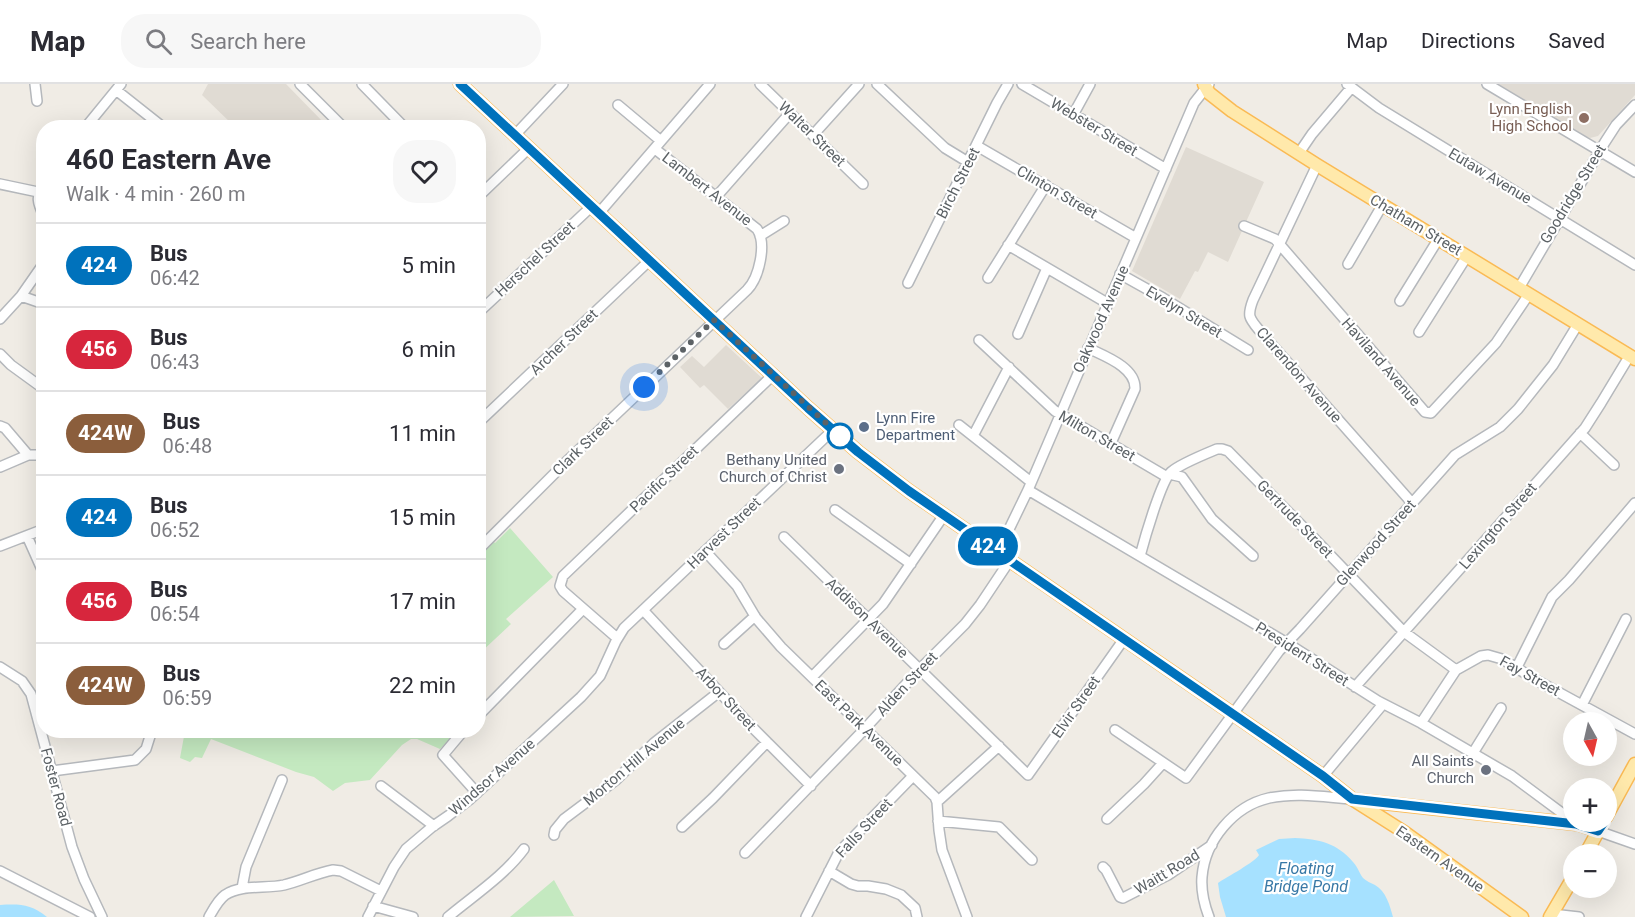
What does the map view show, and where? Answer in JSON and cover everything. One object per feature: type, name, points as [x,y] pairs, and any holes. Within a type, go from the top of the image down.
[{"type":"main road","name":"Eastern Avenue","points":[[460,84],[833,430],[883,471],[1323,776],[1352,799],[1404,832],[1522,917]]},
{"type":"main road","name":"Chatham Street","points":[[1206,85],[1209,93],[1232,111],[1632,357]]},
{"type":"main road","points":[[1617,797],[1635,765]]},
{"type":"main road","points":[[1352,799],[1563,821]]},
{"type":"main road","points":[[1551,916],[1563,895]]},
{"type":"street","points":[[35,84],[37,101]]},
{"type":"street","points":[[300,84],[336,120]]},
{"type":"street","points":[[362,84],[397,120]]},
{"type":"street","points":[[515,135],[563,84]]},
{"type":"street","name":"Herschel Street","points":[[486,306],[596,210],[658,145],[710,84]]},
{"type":"street","name":"Walter Street","points":[[760,84],[864,184]]},
{"type":"street","points":[[813,135],[859,84]]},
{"type":"street","points":[[877,84],[945,148],[968,162]]},
{"type":"street","name":"Birch Street","points":[[908,283],[1008,84]]},
{"type":"street","name":"Webster Street","points":[[1022,84],[1166,169]]},
{"type":"street","points":[[1073,115],[1090,84]]},
{"type":"street","points":[[1487,84],[1635,172]]},
{"type":"street","name":"Oakwood Avenue","points":[[998,552],[1030,486],[1194,103],[1206,85]]},
{"type":"street","points":[[1299,153],[1349,86]]},
{"type":"street","name":"Eutaw Avenue","points":[[1349,86],[1379,108],[1635,265]]},
{"type":"street","points":[[91,120],[118,87],[155,120]]},
{"type":"street","name":"Lambert Avenue","points":[[618,105],[716,197],[757,229],[760,236],[759,269],[752,285],[714,320]]},
{"type":"street","name":"Goodridge Street","points":[[1524,291],[1559,218],[1616,125],[1635,105]]},
{"type":"street","points":[[716,197],[790,112]]},
{"type":"street","name":"Clinton Street","points":[[977,146],[1136,238]]},
{"type":"street","points":[[486,189],[529,148]]},
{"type":"street","name":"Clarendon Avenue","points":[[1317,165],[1253,300],[1250,317],[1412,503]]},
{"type":"street","points":[[0,184],[36,188]]},
{"type":"street","points":[[988,278],[1046,185]]},
{"type":"street","points":[[1347,264],[1383,204]]},
{"type":"street","points":[[760,236],[784,221]]},
{"type":"street","points":[[1244,226],[1275,239],[1279,245]]},
{"type":"street","points":[[1400,301],[1439,238]]},
{"type":"street","points":[[1008,245],[1107,303]]},
{"type":"street","name":"Haviland Avenue","points":[[1279,245],[1428,414],[1496,343],[1524,291]]},
{"type":"street","points":[[1419,332],[1467,256]]},
{"type":"street","name":"Archer Street","points":[[486,415],[650,260]]},
{"type":"street","points":[[1018,334],[1047,268]]},
{"type":"street","points":[[0,319],[21,296],[36,274]]},
{"type":"street","name":"Evelyn Street","points":[[1120,274],[1248,350]]},
{"type":"street","points":[[21,296],[36,301]]},
{"type":"street","name":"Clark Street","points":[[486,542],[714,320]]},
{"type":"street","name":"Glenwood Street","points":[[1163,763],[1186,778],[1279,651],[1455,455],[1495,430],[1529,397],[1553,365],[1578,324]]},
{"type":"street","name":"Milton Street","points":[[980,340],[1055,411],[1168,475],[1182,477],[1212,519],[1253,556]]},
{"type":"street","points":[[1088,348],[1115,362],[1132,375],[1136,383],[1111,443]]},
{"type":"street","points":[[0,354],[36,384]]},
{"type":"street","name":"Lexington Street","points":[[1355,687],[1580,433],[1632,357]]},
{"type":"street","points":[[973,436],[1009,367]]},
{"type":"street","name":"Pacific Street","points":[[583,609],[563,591],[560,586],[563,576],[773,375]]},
{"type":"street","name":"President Street","points":[[959,425],[1030,486],[1383,704],[1421,723],[1512,776],[1563,813]]},
{"type":"street","points":[[0,426],[5,428],[28,455]]},
{"type":"street","name":"Harvest Street","points":[[617,638],[624,628],[833,430]]},
{"type":"street","points":[[1580,433],[1614,465]]},
{"type":"street","name":"Gertrude Street","points":[[1168,475],[1210,452],[1220,449],[1228,452],[1404,632],[1456,670]]},
{"type":"street","points":[[0,467],[28,455],[36,455]]},
{"type":"street","points":[[1140,556],[1168,475]]},
{"type":"street","points":[[1517,668],[1552,597],[1635,503]]},
{"type":"street","points":[[835,510],[911,564]]},
{"type":"street","points":[[812,677],[889,596],[944,515]]},
{"type":"street","points":[[0,546],[36,532]]},
{"type":"street","points":[[27,536],[36,556]]},
{"type":"street","name":"Addison Avenue","points":[[784,537],[1028,775]]},
{"type":"street","name":"East Park Avenue","points":[[705,551],[737,586],[754,616],[781,647],[937,802]]},
{"type":"street","name":"Alden Street","points":[[745,853],[972,615],[1010,560]]},
{"type":"street","points":[[486,708],[583,609],[617,638]]},
{"type":"street","name":"Arbor Street","points":[[643,610],[811,786]]},
{"type":"street","points":[[724,644],[754,616]]},
{"type":"street","points":[[1582,705],[1626,619]]},
{"type":"street","name":"Windsor Avenue","points":[[368,917],[401,855],[420,836],[477,793],[595,683],[604,670],[617,638]]},
{"type":"street","name":"Elvir Street","points":[[1028,775],[1124,639]]},
{"type":"street","name":"Fay Street","points":[[1456,670],[1473,660],[1488,655],[1502,659],[1635,734]]},
{"type":"street","name":"Foster Road","points":[[0,667],[22,681],[31,694],[36,712]]},
{"type":"street","points":[[1421,723],[1456,670]]},
{"type":"street","name":"Morton Hill Avenue","points":[[554,835],[555,830],[564,819],[616,780],[654,743],[719,692]]},
{"type":"street","points":[[1323,776],[1383,704]]},
{"type":"street","points":[[1473,753],[1501,708]]},
{"type":"street","points":[[1107,819],[1163,763],[1114,730]]},
{"type":"street","name":"Foster Road","points":[[43,738],[74,853],[102,917]]},
{"type":"street","points":[[52,771],[135,760],[146,749],[149,738]]},
{"type":"street","points":[[457,738],[443,755],[477,793]]},
{"type":"street","points":[[682,827],[767,742]]},
{"type":"street","points":[[967,917],[942,850],[937,802],[999,746]]},
{"type":"street","name":"Falls Street","points":[[806,917],[835,857],[913,776]]},
{"type":"street","points":[[242,888],[246,867],[282,780]]},
{"type":"street","points":[[381,786],[434,826]]},
{"type":"street","points":[[1209,917],[1202,891],[1204,864],[1212,845],[1227,822],[1248,805],[1270,798],[1296,795],[1352,799]]},
{"type":"street","points":[[938,821],[999,827],[1032,860]]},
{"type":"street","points":[[1611,832],[1635,844]]},
{"type":"street","name":"Waitt Road","points":[[1103,867],[1120,897],[1123,898],[1168,875],[1212,845]]},
{"type":"street","points":[[448,917],[501,873],[524,849]]},
{"type":"street","points":[[208,917],[225,895],[242,888],[281,886],[333,870],[381,891]]},
{"type":"street","points":[[0,871],[90,917]]},
{"type":"street","points":[[829,871],[851,884],[901,895],[915,908],[917,917]]},
{"type":"street","points":[[373,906],[413,917]]},
{"type":"street","points":[[1551,916],[1579,917]]},
{"type":"shaded area","points":[[208,84],[286,84],[321,120],[228,120],[202,95]]},
{"type":"shaded area","name":"Lynn English High School","points":[[1498,84],[1635,84],[1635,95],[1598,136],[1590,138]]},
{"type":"shaded area","points":[[1186,147],[1264,182],[1228,262],[1208,252],[1180,299],[1132,271]]},
{"type":"shaded area","points":[[726,345],[762,378],[728,409],[704,385],[700,388],[680,367],[692,356],[704,367]]},
{"type":"green space","points":[[510,528],[553,577],[506,619],[511,624],[486,647],[486,535],[495,543]]},
{"type":"green space","points":[[184,738],[450,738],[440,749],[417,739],[411,739],[402,745],[370,780],[345,783],[333,791],[314,777],[211,739],[202,758],[195,757],[190,762],[180,758]]},
{"type":"green space","points":[[554,880],[574,916],[510,917]]},
{"type":"water","name":"Floating Bridge Pond","points":[[1279,839],[1320,841],[1341,850],[1355,864],[1363,878],[1382,891],[1393,917],[1226,917],[1218,883],[1256,858],[1259,855],[1256,850]]},
{"type":"water","points":[[0,905],[25,906],[47,917],[0,917]]},
{"type":"bus line","name":"424","points":[[460,84],[858,452],[909,491],[1323,776],[1352,799],[1563,823]]},
{"type":"place","name":"Lynn English High School","points":[[1584,118]]},
{"type":"place","name":"Lynn Fire Department","points":[[864,427]]},
{"type":"place","name":"Bethany United Church of Christ","points":[[839,469]]},
{"type":"place","name":"All Saints Church","points":[[1486,770]]},
{"type":"route","points":[[644,387],[714,320],[840,436]]}]
